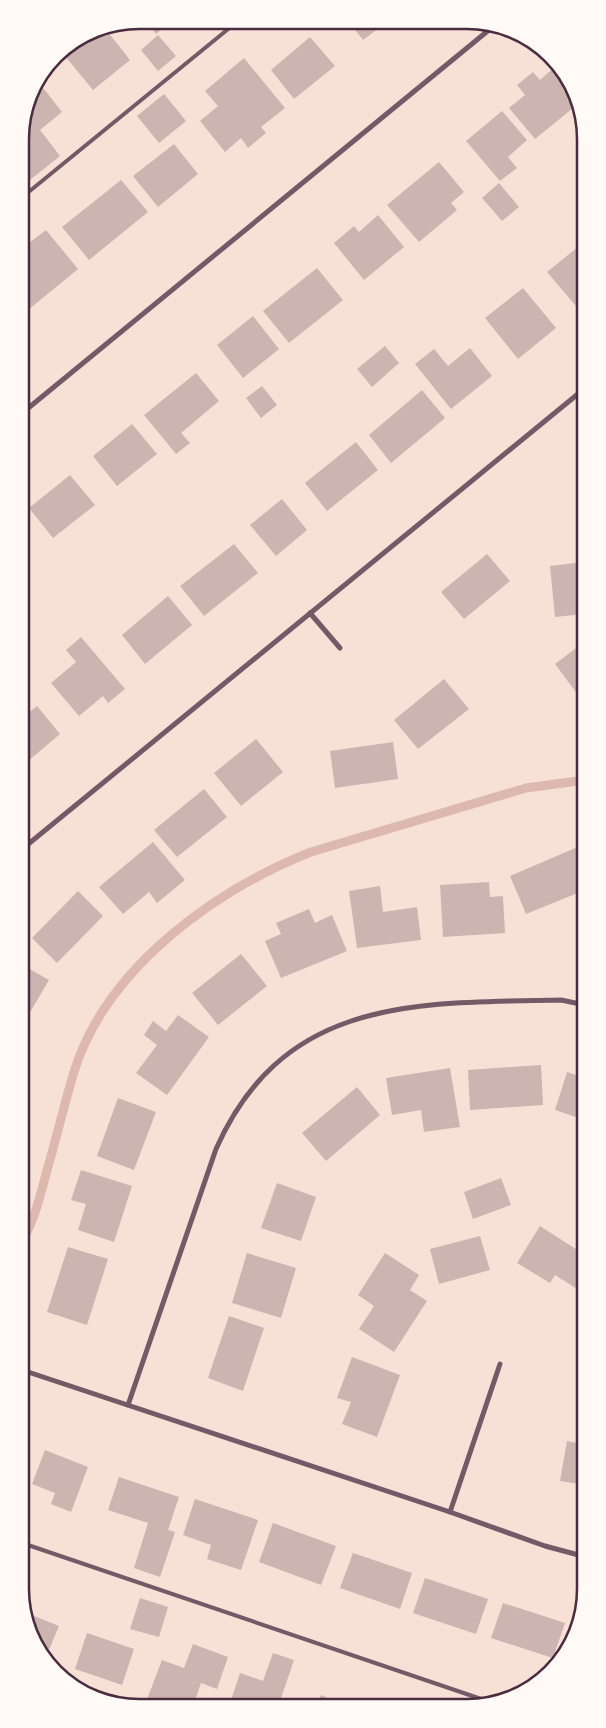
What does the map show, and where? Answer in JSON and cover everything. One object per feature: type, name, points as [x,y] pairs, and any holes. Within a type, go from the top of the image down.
[{"type":"street","points":[[29,407],[488,31]]},
{"type":"street","points":[[29,843],[577,395]]},
{"type":"street","points":[[310,613],[340,648]]},
{"type":"street","points":[[128,1405],[216,1149],[229,1119],[249,1090],[273,1066],[298,1046],[330,1030],[365,1016],[412,1006],[561,1000],[577,1003]]},
{"type":"street","points":[[450,1512],[500,1364]]},
{"type":"street","points":[[29,1372],[450,1512],[545,1546],[577,1555]]},
{"type":"lane","points":[[29,192],[228,29]]},
{"type":"lane","points":[[29,1545],[479,1698]]},
{"type":"building","points":[[152,29],[162,29],[156,34]]},
{"type":"building","points":[[354,29],[378,29],[363,40]]},
{"type":"building","points":[[108,33],[130,60],[93,90],[65,57],[84,43]]},
{"type":"building","points":[[158,35],[176,56],[158,71],[141,50]]},
{"type":"building","points":[[310,37],[335,66],[294,99],[271,70]]},
{"type":"building","points":[[244,58],[285,108],[261,127],[266,133],[248,148],[241,138],[225,152],[200,121],[218,106],[205,91]]},
{"type":"building","points":[[552,69],[566,90],[573,108],[535,139],[509,108],[525,95],[517,85],[533,72],[540,80]]},
{"type":"building","points":[[42,86],[62,112],[40,130],[60,156],[29,181],[29,131],[32,110]]},
{"type":"building","points":[[164,94],[186,121],[159,143],[137,116]]},
{"type":"building","points":[[502,111],[527,140],[508,157],[517,168],[500,181],[466,141]]},
{"type":"building","points":[[174,144],[198,174],[158,207],[133,176]]},
{"type":"building","points":[[439,162],[464,192],[451,203],[457,210],[419,242],[387,205]]},
{"type":"building","points":[[121,180],[148,212],[89,260],[62,227]]},
{"type":"building","points":[[499,183],[519,207],[502,221],[482,198]]},
{"type":"building","points":[[378,215],[404,247],[364,280],[334,243],[354,226],[359,232]]},
{"type":"building","points":[[46,230],[78,269],[29,309],[29,243]]},
{"type":"building","points":[[577,248],[577,305],[576,306],[547,272]]},
{"type":"building","points":[[317,268],[343,300],[289,343],[263,311]]},
{"type":"building","points":[[523,288],[556,328],[518,359],[485,318]]},
{"type":"building","points":[[253,316],[279,349],[243,378],[217,345]]},
{"type":"building","points":[[385,346],[399,363],[372,387],[357,369]]},
{"type":"building","points":[[470,348],[492,376],[451,409],[415,364],[434,349],[448,366]]},
{"type":"building","points":[[196,373],[219,401],[181,433],[190,443],[176,454],[144,415]]},
{"type":"building","points":[[262,386],[277,405],[261,418],[246,398]]},
{"type":"building","points":[[422,390],[445,418],[391,463],[369,435]]},
{"type":"building","points":[[132,424],[157,454],[117,486],[93,456]]},
{"type":"building","points":[[356,442],[378,470],[327,511],[305,483]]},
{"type":"building","points":[[70,475],[95,505],[53,538],[29,508]]},
{"type":"building","points":[[282,499],[307,530],[276,556],[250,525]]},
{"type":"building","points":[[234,544],[258,573],[204,616],[180,586]]},
{"type":"building","points":[[487,554],[510,581],[464,619],[441,592]]},
{"type":"building","points":[[577,563],[577,615],[555,617],[550,566]]},
{"type":"building","points":[[168,596],[192,625],[145,664],[122,635]]},
{"type":"building","points":[[81,637],[125,689],[108,703],[103,696],[79,716],[51,683],[76,662],[66,650]]},
{"type":"building","points":[[577,647],[577,694],[555,664]]},
{"type":"building","points":[[444,679],[469,709],[418,749],[394,720]]},
{"type":"building","points":[[37,706],[60,734],[29,760],[29,712]]},
{"type":"building","points":[[256,739],[283,772],[241,806],[214,773]]},
{"type":"building","points":[[393,742],[398,779],[335,788],[330,751]]},
{"type":"building","points":[[204,789],[227,817],[177,857],[154,830]]},
{"type":"building","points":[[153,842],[185,880],[157,903],[149,892],[123,914],[99,887]]},
{"type":"building","points":[[577,847],[577,893],[526,914],[510,876]]},
{"type":"building","points":[[489,882],[490,897],[503,896],[505,933],[443,937],[440,885]]},
{"type":"building","points":[[380,886],[383,912],[417,907],[421,940],[357,948],[349,891]]},
{"type":"building","points":[[78,891],[103,916],[57,963],[32,938]]},
{"type":"building","points":[[309,909],[315,923],[332,915],[347,951],[281,978],[265,941],[281,934],[276,923]]},
{"type":"building","points":[[241,954],[267,986],[218,1025],[192,993]]},
{"type":"building","points":[[29,969],[49,980],[29,1014]]},
{"type":"building","points":[[178,1015],[209,1037],[167,1095],[136,1073],[157,1045],[144,1035],[153,1021],[166,1031]]},
{"type":"building","points":[[541,1065],[543,1105],[470,1110],[468,1070]]},
{"type":"building","points":[[450,1068],[460,1127],[424,1132],[421,1110],[392,1115],[386,1078]]},
{"type":"building","points":[[567,1072],[577,1075],[577,1117],[555,1110]]},
{"type":"building","points":[[357,1087],[380,1115],[326,1161],[302,1133]]},
{"type":"building","points":[[118,1098],[156,1112],[134,1170],[97,1156]]},
{"type":"building","points":[[81,1170],[132,1186],[114,1242],[78,1230],[86,1204],[71,1200]]},
{"type":"building","points":[[501,1178],[511,1205],[473,1219],[464,1192]]},
{"type":"building","points":[[277,1183],[316,1197],[301,1241],[261,1228]]},
{"type":"building","points":[[540,1226],[577,1250],[577,1289],[555,1275],[550,1283],[517,1263]]},
{"type":"building","points":[[480,1236],[490,1270],[439,1284],[430,1249]]},
{"type":"building","points":[[68,1247],[108,1259],[87,1325],[47,1312]]},
{"type":"building","points":[[247,1253],[296,1268],[281,1318],[232,1303]]},
{"type":"building","points":[[385,1253],[419,1275],[410,1290],[427,1301],[394,1352],[359,1329],[374,1306],[358,1295]]},
{"type":"building","points":[[229,1316],[264,1328],[243,1391],[208,1378]]},
{"type":"building","points":[[352,1357],[400,1375],[377,1437],[342,1424],[351,1402],[337,1398]]},
{"type":"building","points":[[567,1441],[577,1443],[577,1484],[560,1481]]},
{"type":"building","points":[[45,1450],[88,1467],[71,1512],[51,1504],[55,1493],[32,1484]]},
{"type":"building","points":[[119,1477],[179,1497],[168,1530],[175,1532],[160,1577],[134,1568],[148,1523],[108,1510]]},
{"type":"building","points":[[195,1499],[258,1520],[241,1570],[207,1559],[211,1545],[183,1535]]},
{"type":"building","points":[[273,1523],[336,1546],[321,1585],[259,1562]]},
{"type":"building","points":[[353,1553],[412,1573],[400,1609],[340,1588]]},
{"type":"building","points":[[425,1578],[488,1599],[476,1634],[413,1613]]},
{"type":"building","points":[[140,1598],[168,1607],[159,1637],[130,1629]]},
{"type":"building","points":[[503,1603],[565,1623],[553,1658],[491,1638]]},
{"type":"building","points":[[32,1615],[59,1626],[48,1652],[40,1638]]},
{"type":"building","points":[[87,1633],[134,1649],[122,1685],[75,1669]]},
{"type":"building","points":[[193,1644],[228,1657],[217,1689],[201,1683],[195,1699],[147,1699],[162,1660],[184,1668]]},
{"type":"building","points":[[273,1653],[294,1660],[281,1699],[231,1699],[240,1673],[263,1681]]},
{"type":"building","points":[[321,1695],[330,1699],[319,1699]]},
{"type":"waterway","points":[[29,1227],[36,1209],[74,1072],[89,1034],[111,999],[138,967],[168,937],[202,911],[238,888],[275,868],[311,852],[526,788],[577,781]]}]
